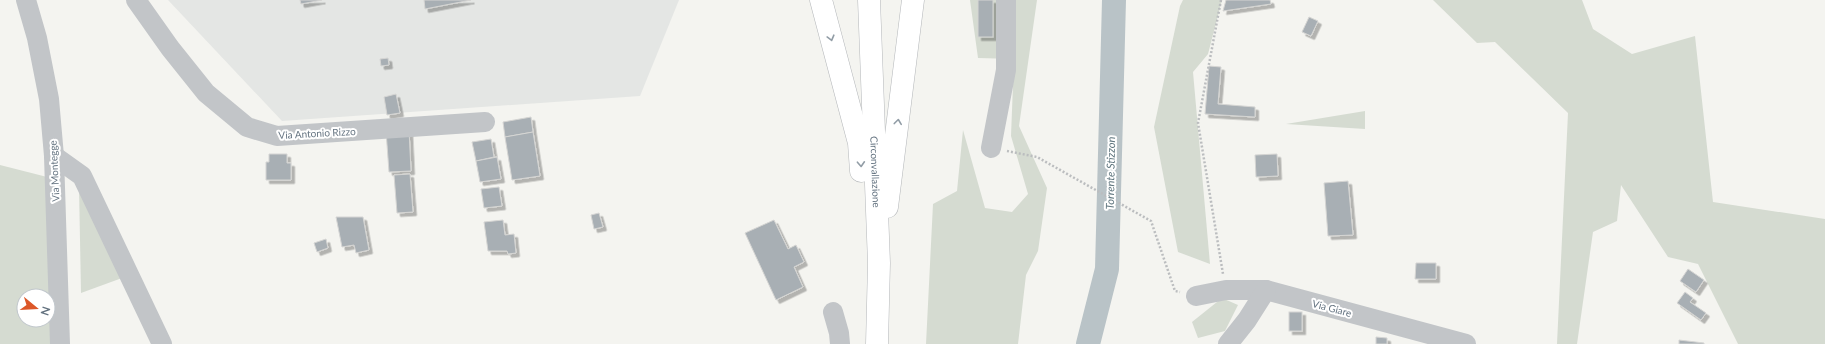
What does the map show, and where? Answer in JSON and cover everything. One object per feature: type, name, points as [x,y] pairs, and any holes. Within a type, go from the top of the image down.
[{"type":"highway","points":[[821,0],[859,143],[863,209],[877,228],[887,213],[913,0]]},
{"type":"highway","name":"Circonvallazione","points":[[868,0],[879,263],[877,344]]},
{"type":"street","name":"Via Montegge","points":[[26,0],[37,38],[49,98],[54,156],[60,344]]},
{"type":"street","name":"Via Antonio Rizzo","points":[[136,0],[170,48],[206,93],[247,127],[277,136],[485,122]]},
{"type":"street","points":[[991,148],[1006,70],[1006,0]]},
{"type":"street","points":[[54,156],[82,176],[162,344]]},
{"type":"street","name":"Via Giare","points":[[1196,296],[1226,290],[1266,290],[1466,344]]},
{"type":"street","points":[[1228,344],[1247,320],[1266,290]]},
{"type":"street","points":[[833,312],[839,333],[840,344]]},
{"type":"path","points":[[1221,0],[1198,123],[1226,290]]},
{"type":"path","points":[[991,148],[1037,157],[1151,221],[1175,291],[1196,296]]},
{"type":"shaded area","points":[[168,0],[679,0],[640,96],[282,121]]},
{"type":"shaded area","points":[[970,0],[1037,0],[1019,126],[1047,188],[1038,251],[1026,275],[1018,344],[926,344],[933,204],[957,191],[963,130],[985,208],[1012,212],[1028,194],[1011,136],[1014,59],[978,58]]},
{"type":"shaded area","points":[[1183,0],[1222,0],[1208,54],[1193,72],[1210,264],[1178,252],[1154,127],[1180,6]]},
{"type":"shaded area","points":[[1433,0],[1582,0],[1593,29],[1632,54],[1695,36],[1713,202],[1825,219],[1825,344],[1738,344],[1698,264],[1668,257],[1621,185],[1617,221],[1593,232],[1577,344],[1557,344],[1568,113],[1495,42],[1477,43]]},
{"type":"shaded area","points":[[1365,111],[1365,129],[1286,124]]},
{"type":"shaded area","points":[[0,165],[55,179],[54,288],[16,288],[16,328],[54,328],[54,344],[0,344]]},
{"type":"shaded area","points":[[79,187],[122,278],[81,293]]},
{"type":"shaded area","points":[[1222,298],[1238,305],[1225,331],[1198,338],[1192,322]]},
{"type":"building","points":[[300,0],[322,0],[301,4]]},
{"type":"building","points":[[424,0],[471,0],[425,9]]},
{"type":"building","points":[[978,0],[993,0],[993,37],[978,37]]},
{"type":"building","points":[[1226,0],[1270,0],[1271,4],[1223,11]]},
{"type":"building","points":[[1309,17],[1318,21],[1311,36],[1302,32]]},
{"type":"building","points":[[388,58],[389,65],[381,66],[380,59]]},
{"type":"building","points":[[1209,66],[1221,67],[1218,104],[1255,107],[1255,117],[1205,114]]},
{"type":"building","points":[[396,94],[400,113],[387,115],[384,97]]},
{"type":"building","points":[[531,117],[533,132],[505,137],[503,122]]},
{"type":"building","points":[[409,130],[411,171],[389,172],[386,131]]},
{"type":"building","points":[[533,132],[540,176],[512,180],[505,137]]},
{"type":"building","points":[[491,139],[494,157],[476,161],[472,142]]},
{"type":"building","points":[[269,154],[287,154],[287,163],[291,163],[291,180],[266,180],[266,162],[269,162]]},
{"type":"building","points":[[1277,154],[1278,176],[1256,177],[1255,155]]},
{"type":"building","points":[[497,157],[501,179],[480,182],[476,161]]},
{"type":"building","points":[[410,174],[413,212],[397,213],[394,175]]},
{"type":"building","points":[[1348,181],[1353,235],[1328,236],[1324,183]]},
{"type":"building","points":[[499,187],[502,206],[484,208],[481,189]]},
{"type":"building","points":[[599,213],[603,227],[594,229],[591,215]]},
{"type":"building","points":[[336,217],[363,217],[369,250],[356,253],[354,245],[342,247]]},
{"type":"building","points":[[503,220],[505,235],[514,234],[516,253],[508,254],[507,251],[488,251],[484,222]]},
{"type":"building","points":[[774,220],[788,249],[796,245],[804,262],[794,267],[803,287],[776,300],[745,233]]},
{"type":"building","points":[[326,239],[328,248],[317,252],[314,243]]},
{"type":"building","points":[[1416,263],[1436,263],[1436,279],[1415,279]]},
{"type":"building","points":[[1688,269],[1704,280],[1696,292],[1680,281]]},
{"type":"building","points":[[1685,292],[1693,298],[1690,302],[1706,313],[1701,320],[1677,303]]},
{"type":"building","points":[[1289,312],[1302,312],[1302,331],[1289,331]]},
{"type":"building","points":[[1376,337],[1387,338],[1387,344],[1376,344]]},
{"type":"building","points":[[1679,340],[1704,343],[1704,344],[1679,344]]},
{"type":"waterway","name":"Torrente Stizzon","points":[[1088,344],[1107,269],[1114,0]]}]
